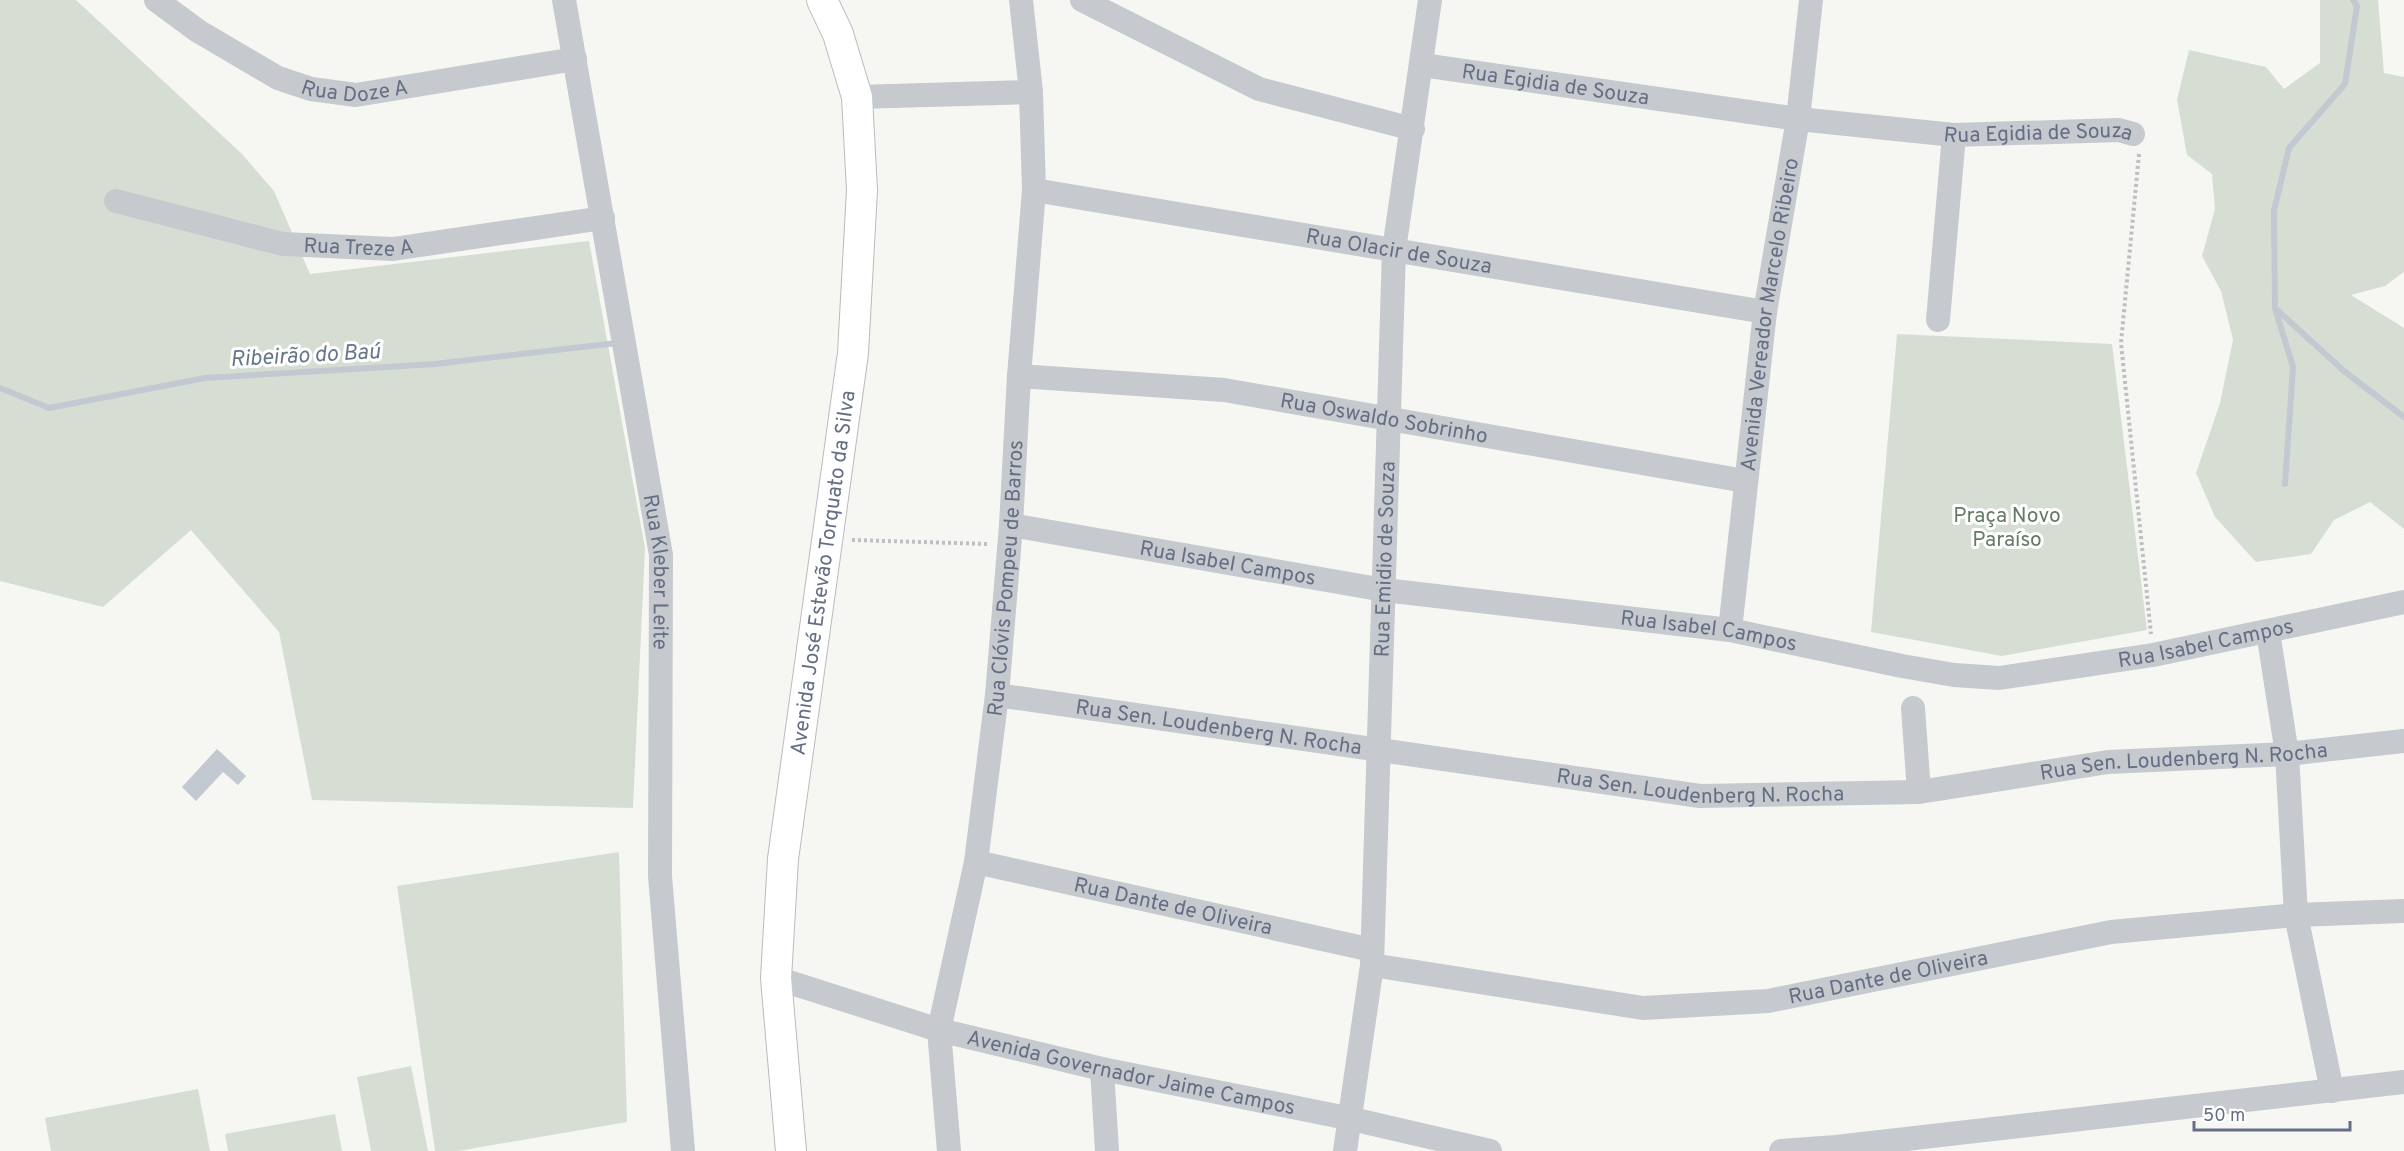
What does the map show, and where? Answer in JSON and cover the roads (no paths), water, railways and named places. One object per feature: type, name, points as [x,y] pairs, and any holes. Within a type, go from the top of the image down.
[{"type":"main road","name":"Avenida José Estevão Torquato da Silva","points":[[791,1151],[776,978],[783,858],[853,353],[862,190],[857,98],[838,34],[822,0]]},
{"type":"street","name":"Rua Doze A","points":[[156,0],[198,31],[278,78],[311,90],[356,95],[575,59]]},
{"type":"street","name":"Rua Kleber Leite","points":[[564,0],[661,555],[660,876],[683,1151]]},
{"type":"street","name":"Rua Clóvis Pompeu de Barros","points":[[949,1151],[939,1030],[975,862],[997,694],[1034,190],[1031,92],[1021,0]]},
{"type":"street","points":[[1082,0],[1259,89],[1413,129]]},
{"type":"street","name":"Rua Emidio de Souza","points":[[1345,1151],[1352,1119],[1372,958],[1394,250],[1430,0]]},
{"type":"street","name":"Avenida Vereador Marcelo Ribeiro","points":[[1730,630],[1765,312],[1798,119],[1811,0]]},
{"type":"street","name":"Rua Egidia de Souza","points":[[1422,65],[1798,119],[1954,135],[2120,130],[2133,135]]},
{"type":"street","points":[[857,98],[1031,92]]},
{"type":"street","points":[[1938,320],[1954,135]]},
{"type":"street","name":"Rua Olacir de Souza","points":[[1034,190],[1765,312]]},
{"type":"street","name":"Rua Treze A","points":[[116,201],[283,244],[393,249],[603,218]]},
{"type":"street","name":"Rua Oswaldo Sobrinho","points":[[1019,376],[1224,390],[1745,481]]},
{"type":"street","name":"Rua Isabel Campos","points":[[1010,535],[1384,590],[1730,630],[1892,665],[1954,675],[1999,678],[2153,655],[2404,602]]},
{"type":"street","points":[[2268,632],[2287,754],[2296,915],[2332,1091]]},
{"type":"street","name":"Rua Sen. Loudenberg N. Rocha","points":[[997,694],[1700,796],[1919,792],[2108,762],[2287,754],[2404,741]]},
{"type":"street","points":[[1912,708],[1919,792]]},
{"type":"street","name":"Rua Dante de Oliveira","points":[[975,862],[1372,958],[1643,1008],[1768,1001],[2111,932],[2296,915],[2404,911]]},
{"type":"street","name":"Avenida Governador Jaime Campos","points":[[776,978],[939,1030],[1102,1069],[1352,1119],[1490,1151]]},
{"type":"street","points":[[1102,1069],[1107,1151]]},
{"type":"street","points":[[1781,1151],[2404,1082]]},
{"type":"waterway","points":[[2285,484],[2293,367],[2275,308],[2274,211],[2289,148],[2345,84],[2357,6],[2353,0]]},
{"type":"waterway","points":[[2276,309],[2344,371],[2404,417]]},
{"type":"waterway","name":"Ribeirão do Baú","points":[[0,388],[49,408],[205,378],[435,364],[617,343]]},
{"type":"park label","name":"Praça Novo Paraíso","points":[[2007,527]]}]
